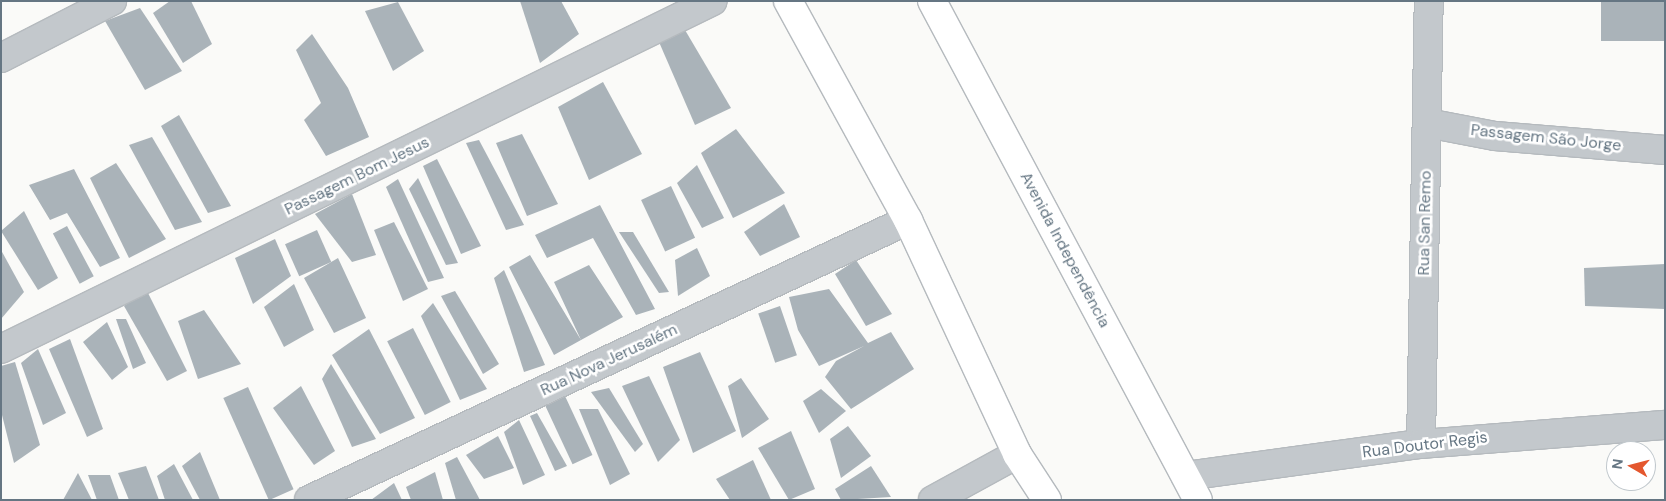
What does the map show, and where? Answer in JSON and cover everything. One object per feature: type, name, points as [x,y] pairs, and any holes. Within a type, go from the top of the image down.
[{"type":"main road","points":[[788,1],[908,220],[1018,454],[1047,500]]},
{"type":"main road","name":"Avenida Independência","points":[[932,1],[1198,500]]},
{"type":"street","points":[[1,58],[112,1]]},
{"type":"street","name":"Passagem Bom Jesus","points":[[1,349],[713,1]]},
{"type":"street","name":"Rua San Remo","points":[[1422,444],[1429,1]]},
{"type":"street","name":"Passagem São Jorge","points":[[1427,124],[1495,136],[1665,150]]},
{"type":"street","name":"Rua Nova Jerusalém","points":[[309,500],[908,220]]},
{"type":"street","name":"Rua Doutor Regis","points":[[1186,476],[1422,444],[1665,425]]},
{"type":"street","points":[[933,500],[1018,454]]},
{"type":"building","points":[[170,1],[191,1],[212,44],[183,63],[153,13]]},
{"type":"building","points":[[520,1],[561,1],[579,34],[540,63]]},
{"type":"building","points":[[1601,1],[1665,1],[1665,41],[1601,41]]},
{"type":"building","points":[[398,2],[424,51],[393,71],[365,11]]},
{"type":"building","points":[[140,8],[182,71],[145,90],[105,21]]},
{"type":"building","points":[[685,30],[731,108],[695,125],[659,42]]},
{"type":"building","points":[[312,34],[348,88],[369,137],[326,156],[304,120],[321,103],[296,50]]},
{"type":"building","points":[[603,82],[642,154],[589,180],[558,107]]},
{"type":"building","points":[[179,115],[231,206],[208,213],[161,126]]},
{"type":"building","points":[[736,129],[785,193],[733,218],[701,153]]},
{"type":"building","points":[[522,134],[558,204],[527,216],[496,143]]},
{"type":"building","points":[[152,137],[202,222],[175,230],[129,145]]},
{"type":"building","points":[[479,140],[524,225],[506,230],[466,143]]},
{"type":"building","points":[[437,159],[481,246],[461,254],[423,166]]},
{"type":"building","points":[[116,163],[166,239],[129,258],[90,178]]},
{"type":"building","points":[[697,165],[724,218],[702,228],[677,183]]},
{"type":"building","points":[[74,169],[120,258],[100,267],[67,213],[50,220],[29,185]]},
{"type":"building","points":[[418,178],[458,263],[446,265],[409,189]]},
{"type":"building","points":[[398,179],[444,278],[428,282],[386,187]]},
{"type":"building","points":[[671,186],[695,238],[665,252],[641,200]]},
{"type":"building","points":[[352,194],[376,255],[352,262],[315,214]]},
{"type":"building","points":[[784,204],[800,237],[760,256],[744,232]]},
{"type":"building","points":[[600,205],[655,309],[636,315],[593,238],[547,258],[535,235]]},
{"type":"building","points":[[24,211],[58,278],[38,290],[1,231]]},
{"type":"building","points":[[394,222],[428,289],[403,301],[374,230]]},
{"type":"building","points":[[67,226],[94,276],[80,284],[53,234]]},
{"type":"building","points":[[317,230],[331,262],[299,276],[285,244]]},
{"type":"building","points":[[619,232],[633,232],[669,292],[659,293]]},
{"type":"building","points":[[275,239],[291,276],[253,304],[235,258]]},
{"type":"building","points":[[697,248],[710,276],[678,296],[675,260]]},
{"type":"building","points":[[1,250],[24,292],[1,319]]},
{"type":"building","points":[[530,255],[581,340],[554,355],[509,267]]},
{"type":"building","points":[[338,258],[366,318],[334,333],[304,278]]},
{"type":"building","points":[[856,260],[892,314],[866,326],[835,274]]},
{"type":"building","points":[[1665,264],[1665,309],[1585,306],[1584,268]]},
{"type":"building","points":[[589,265],[623,317],[581,340],[554,282]]},
{"type":"building","points":[[504,270],[545,365],[524,372],[494,278]]},
{"type":"building","points":[[294,284],[314,330],[284,347],[264,307]]},
{"type":"building","points":[[146,289],[187,371],[167,381],[124,306]]},
{"type":"building","points":[[829,289],[868,343],[891,332],[914,369],[851,409],[825,377],[836,361],[864,346],[819,366],[798,330],[789,297]]},
{"type":"building","points":[[455,291],[499,364],[483,374],[441,296]]},
{"type":"building","points":[[433,303],[487,389],[460,400],[421,316]]},
{"type":"building","points":[[780,306],[797,355],[775,363],[758,313]]},
{"type":"building","points":[[204,310],[241,364],[198,379],[178,321]]},
{"type":"building","points":[[116,319],[126,319],[146,363],[133,369]]},
{"type":"building","points":[[107,322],[128,367],[112,380],[83,342]]},
{"type":"building","points":[[413,328],[451,402],[425,415],[387,341]]},
{"type":"building","points":[[369,329],[415,418],[380,434],[332,355]]},
{"type":"building","points":[[70,339],[103,429],[87,437],[49,349]]},
{"type":"building","points":[[38,349],[66,413],[43,425],[21,363]]},
{"type":"building","points":[[700,352],[736,431],[693,453],[663,367]]},
{"type":"building","points":[[15,362],[40,445],[14,463],[1,411],[1,366]]},
{"type":"building","points":[[331,364],[376,439],[352,447],[322,379]]},
{"type":"building","points":[[649,376],[680,440],[658,462],[622,386]]},
{"type":"building","points":[[741,378],[769,419],[742,438],[728,386]]},
{"type":"building","points":[[301,386],[335,451],[314,465],[273,408]]},
{"type":"building","points":[[248,387],[294,489],[269,500],[223,398]]},
{"type":"building","points":[[609,388],[643,444],[635,452],[591,392]]},
{"type":"building","points":[[821,389],[846,411],[819,433],[803,401]]},
{"type":"building","points":[[565,396],[592,455],[573,464],[545,405]]},
{"type":"building","points":[[579,409],[598,409],[630,474],[610,485]]},
{"type":"building","points":[[537,413],[567,466],[555,471],[530,416]]},
{"type":"building","points":[[519,420],[545,475],[523,485],[504,432]]},
{"type":"building","points":[[848,426],[871,456],[841,478],[830,439]]},
{"type":"building","points":[[791,431],[815,489],[789,500],[758,448]]},
{"type":"building","points":[[498,436],[514,468],[484,479],[466,455]]},
{"type":"building","points":[[200,452],[220,500],[200,500],[182,466]]},
{"type":"building","points":[[457,457],[480,500],[456,500],[445,463]]},
{"type":"building","points":[[753,460],[771,500],[730,500],[716,479]]},
{"type":"building","points":[[174,464],[193,500],[165,500],[157,476]]},
{"type":"building","points":[[146,466],[159,500],[129,500],[118,473]]},
{"type":"building","points":[[871,466],[891,497],[841,500],[835,489]]},
{"type":"building","points":[[435,472],[443,500],[411,500],[406,487]]},
{"type":"building","points":[[78,473],[92,500],[63,500]]},
{"type":"building","points":[[88,475],[110,475],[119,500],[97,500]]},
{"type":"building","points":[[394,483],[402,500],[371,500]]}]
